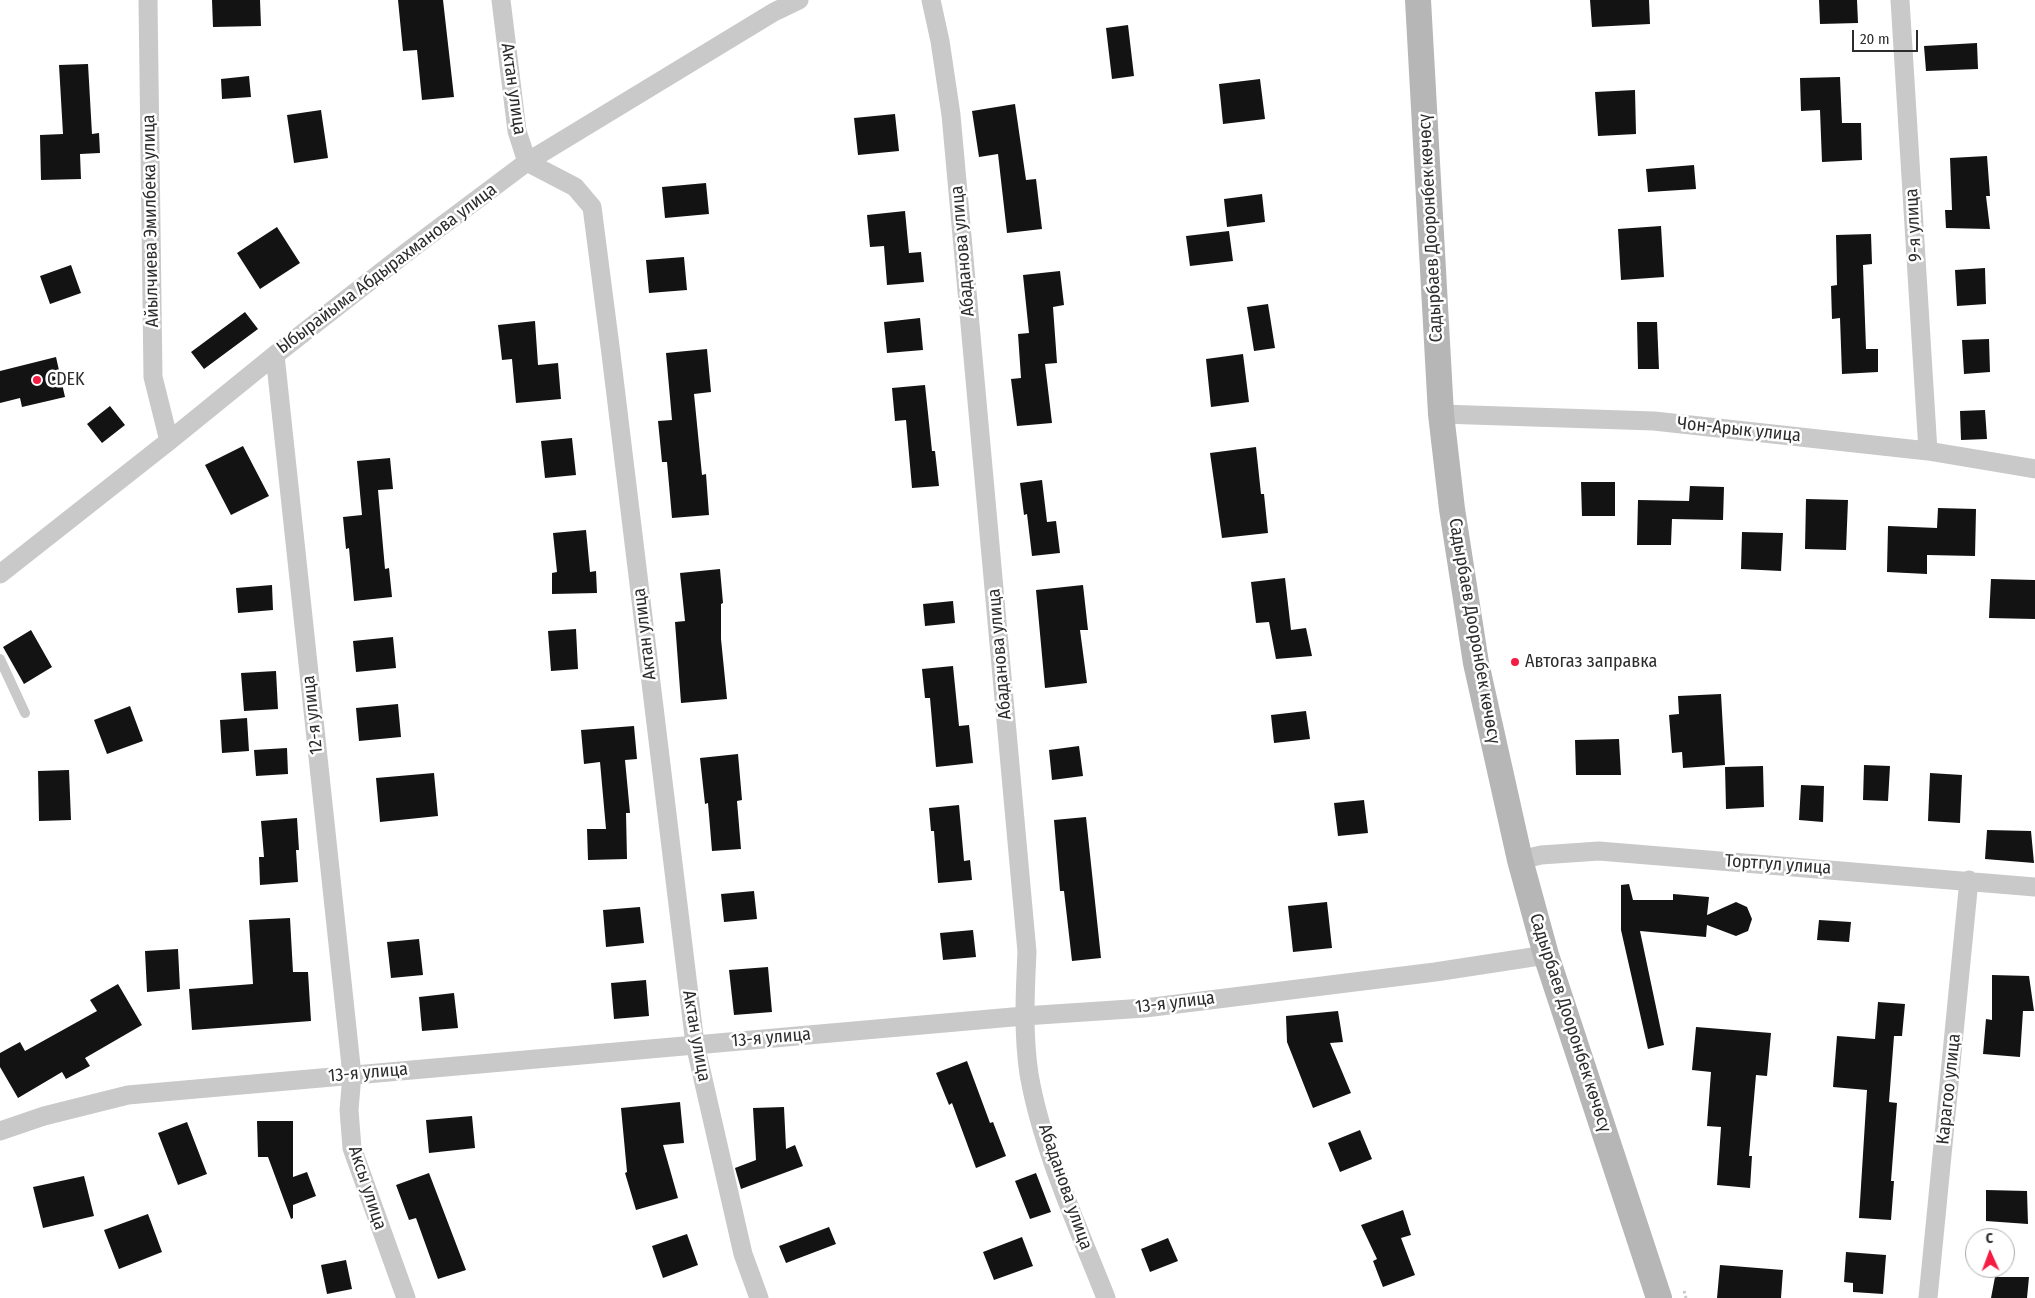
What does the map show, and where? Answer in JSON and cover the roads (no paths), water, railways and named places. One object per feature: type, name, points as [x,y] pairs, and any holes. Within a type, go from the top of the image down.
[{"type":"main road","name":"Садырбаев Дооронбек көчөсү","points":[[1418,0],[1441,414],[1452,509],[1476,663],[1520,860],[1546,955],[1659,1298]]},
{"type":"street","name":"Айылчиева Эмилбека улица","points":[[148,0],[153,377],[169,441]]},
{"type":"street","name":"Актан улица","points":[[501,0],[517,131],[527,162],[575,186],[592,207],[694,1044],[743,1254],[759,1298]]},
{"type":"street","name":"Ыбырайыма Абдырахманова улица","points":[[0,574],[275,355],[407,252],[527,162],[774,12],[799,0]]},
{"type":"street","name":"Абаданова улица","points":[[931,0],[940,41],[953,144],[1027,952],[1024,1016],[1030,1074],[1049,1151],[1106,1298]]},
{"type":"street","name":"9-я улица","points":[[1900,0],[1928,451]]},
{"type":"street","name":"12-я улица","points":[[275,355],[352,1075]]},
{"type":"street","name":"Чон-Арык улица","points":[[1441,414],[1654,420],[1928,451],[2035,469]]},
{"type":"street","name":"Тортгул улица","points":[[1520,860],[1541,855],[1599,851],[1969,880],[2035,887]]},
{"type":"street","name":"Карагоо улица","points":[[1928,1298],[1969,880]]},
{"type":"street","name":"13-я улица","points":[[0,1131],[44,1116],[128,1095],[694,1044],[1024,1016],[1145,1008],[1435,972],[1546,955]]},
{"type":"street","name":"Аксы улица","points":[[352,1075],[349,1110],[352,1148],[406,1298]]},
{"type":"lane","points":[[0,660],[25,713]]},
{"type":"place","name":"CDEK","points":[[37,380]]},
{"type":"place","name":"Автогаз заправка","points":[[1515,662]]}]
